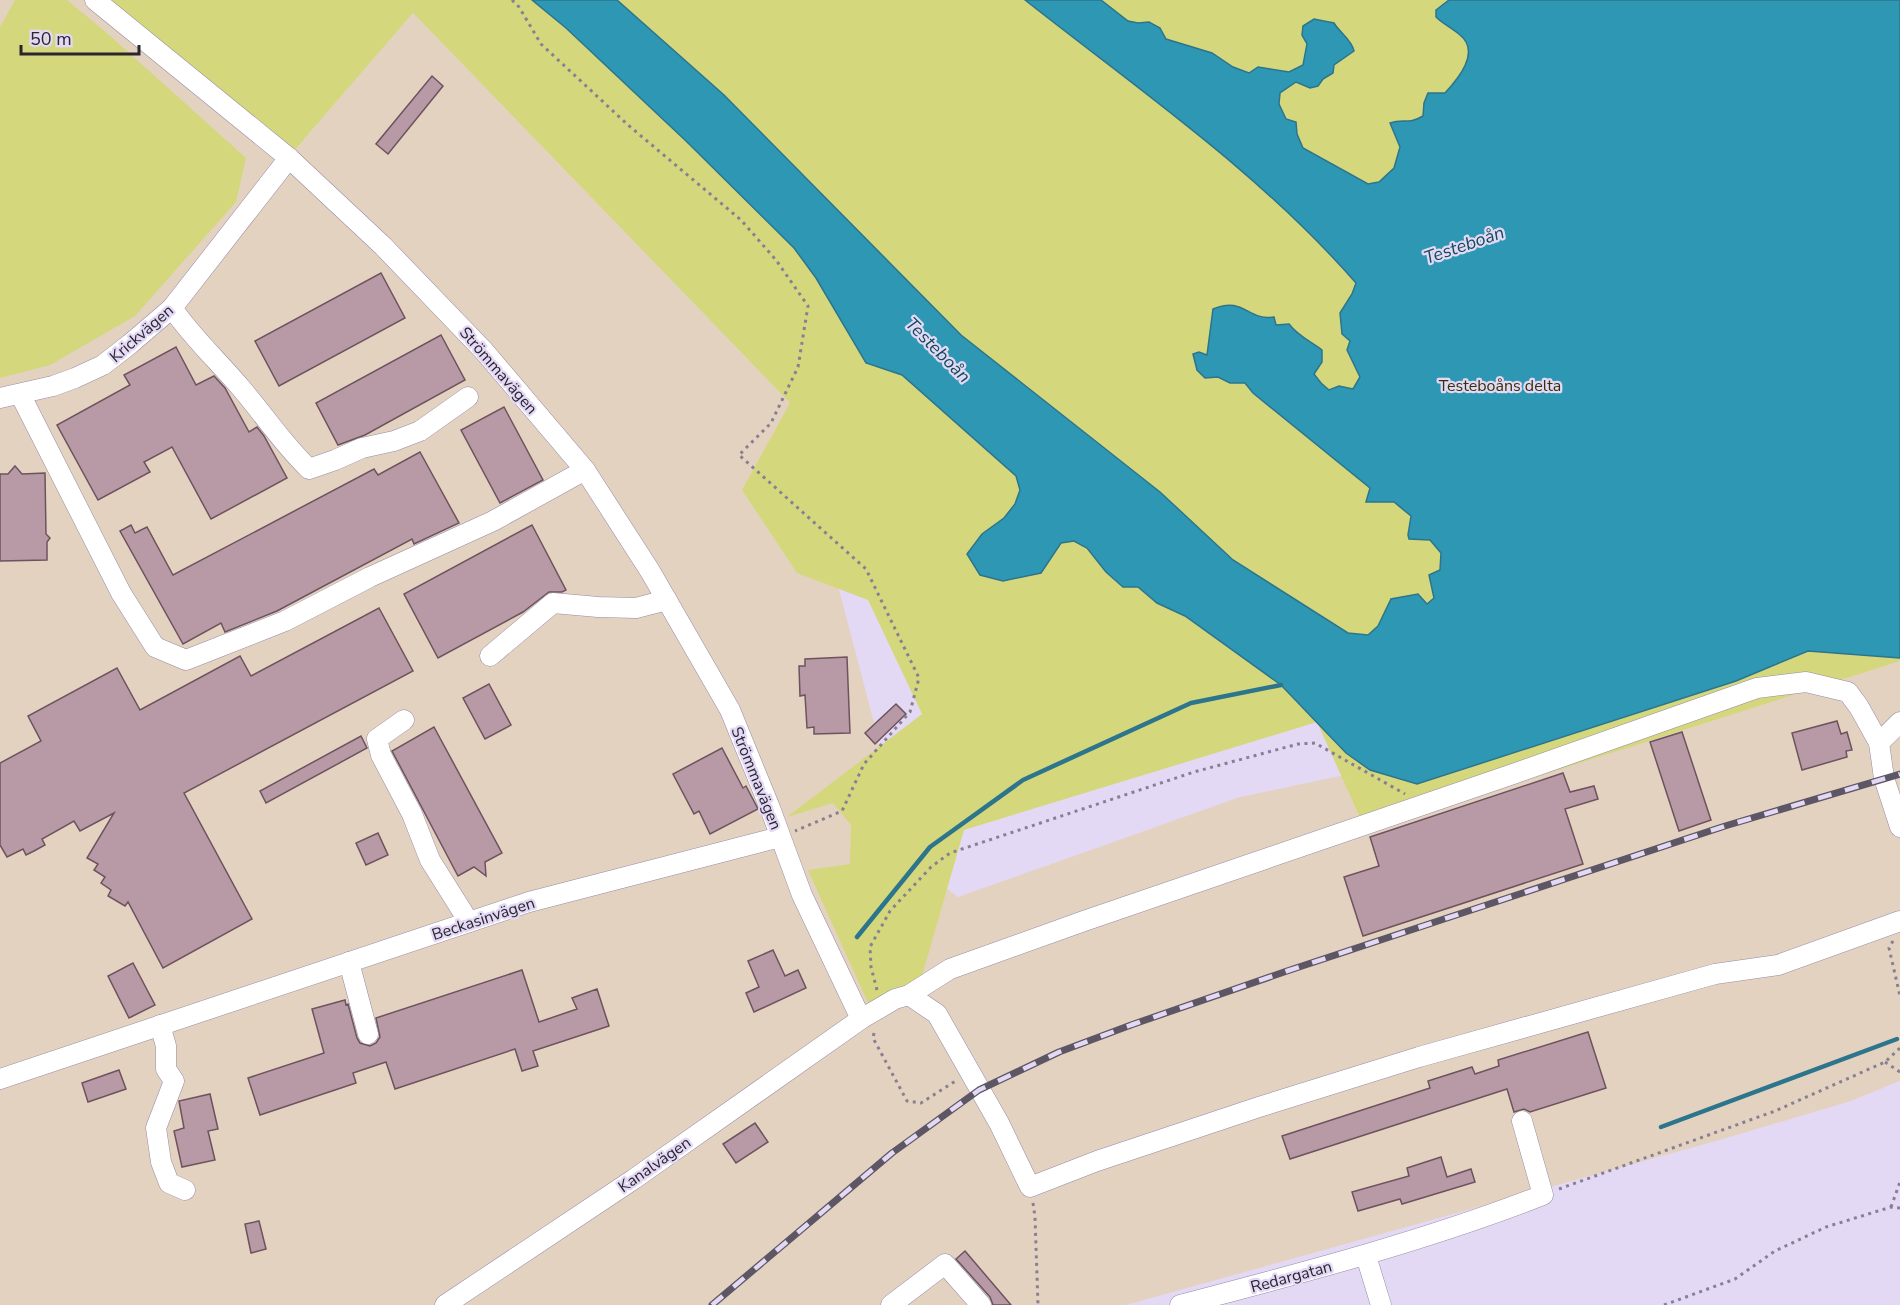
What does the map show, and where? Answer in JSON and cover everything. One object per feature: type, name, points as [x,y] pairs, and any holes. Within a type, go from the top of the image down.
[{"type":"street","name":"Strömmavägen","points":[[95,0],[289,158],[383,246],[476,343],[585,470],[650,571],[730,710],[780,837]]},
{"type":"street","name":"Krickvägen","points":[[0,398],[53,386],[103,365],[172,308],[289,158]]},
{"type":"street","points":[[172,308],[183,324],[242,388],[291,452],[309,469],[362,448],[394,441],[420,431],[468,397]]},
{"type":"street","points":[[20,394],[94,541],[127,602],[155,647],[186,660],[285,621],[370,577],[493,521],[585,470]]},
{"type":"street","points":[[490,656],[553,603],[598,608],[636,608],[667,600]]},
{"type":"street","name":"Kanalvägen","points":[[445,1305],[524,1250],[634,1179],[869,1014],[895,999],[909,995],[950,969],[1757,688],[1806,682],[1848,692],[1879,743]]},
{"type":"street","points":[[404,720],[377,740],[381,755],[412,814],[430,860],[469,922]]},
{"type":"street","points":[[1900,722],[1879,743],[1884,778],[1900,827]]},
{"type":"street","name":"Beckasinvägen","points":[[0,1079],[529,902],[780,837]]},
{"type":"street","points":[[780,837],[802,896],[869,1014]]},
{"type":"street","points":[[909,995],[937,1014],[999,1123],[1030,1186],[1238,1114],[1419,1057],[1715,974],[1778,965],[1897,930]]},
{"type":"street","points":[[350,962],[368,1034]]},
{"type":"street","points":[[160,1025],[166,1046],[166,1069],[174,1081],[156,1128],[161,1162],[169,1183],[185,1190]]},
{"type":"street","points":[[1522,1121],[1543,1195]]},
{"type":"street","name":"Redargatan","points":[[1180,1305],[1366,1256],[1543,1195]]},
{"type":"street","points":[[1366,1256],[1381,1305]]},
{"type":"street","points":[[891,1305],[945,1264],[981,1305]]},
{"type":"path","points":[[512,0],[519,7],[541,44],[628,124],[741,220],[776,260],[808,306],[798,367],[771,423],[740,455],[866,570],[919,678],[910,712],[864,764],[842,811],[780,837]]},
{"type":"path","points":[[969,1073],[921,1103],[907,1101],[873,1038],[869,1014],[878,994],[871,967],[870,947],[891,911],[931,867],[950,853],[1194,772],[1298,744],[1315,743],[1425,804]]},
{"type":"path","points":[[1897,930],[1889,948],[1900,996]]},
{"type":"path","points":[[1543,1195],[1775,1111],[1885,1062],[1900,1048]]},
{"type":"path","points":[[1885,1062],[1900,1072]]},
{"type":"path","points":[[1891,1207],[1900,1182]]},
{"type":"path","points":[[1030,1186],[1035,1217],[1038,1305]]},
{"type":"path","points":[[1664,1305],[1734,1279],[1775,1251],[1826,1227],[1891,1207],[1900,1208]]},
{"type":"shaded area","points":[[0,0],[120,0],[293,152],[413,13],[790,403],[877,734],[898,851],[958,897],[1240,797],[1900,658],[1900,1081],[1851,1101],[1716,1141],[1126,1305],[0,1305]]},
{"type":"green space","points":[[15,0],[67,0],[246,158],[236,202],[135,316],[50,365],[0,378],[0,27]]},
{"type":"green space","name":"Testeboåns delta","points":[[109,0],[1900,0],[1900,661],[1366,831],[1317,722],[964,830],[922,976],[869,1005],[808,870],[850,864],[851,825],[833,803],[787,817],[922,714],[868,600],[797,573],[742,490],[790,403],[413,13],[293,152]]},
{"type":"water","name":"Testeboån","points":[[532,0],[617,0],[724,95],[961,335],[1160,492],[1233,560],[1348,633],[1368,635],[1378,626],[1391,599],[1418,594],[1427,604],[1434,598],[1429,575],[1440,570],[1441,553],[1430,540],[1409,539],[1411,516],[1394,502],[1366,502],[1370,488],[1253,393],[1245,383],[1230,383],[1218,377],[1205,378],[1197,370],[1193,354],[1199,352],[1207,355],[1213,309],[1232,305],[1257,316],[1274,317],[1276,325],[1289,324],[1300,335],[1322,350],[1322,362],[1314,374],[1321,383],[1329,390],[1339,386],[1353,389],[1360,377],[1347,350],[1350,341],[1342,334],[1340,313],[1356,283],[1280,205],[1239,169],[1155,100],[1025,0],[1101,0],[1128,21],[1149,22],[1160,28],[1166,39],[1212,53],[1233,67],[1249,73],[1258,67],[1289,72],[1303,65],[1307,44],[1302,35],[1303,26],[1314,19],[1334,23],[1351,43],[1354,51],[1334,65],[1333,73],[1323,79],[1318,86],[1310,88],[1296,82],[1280,93],[1279,104],[1286,119],[1296,122],[1297,134],[1303,148],[1368,184],[1379,182],[1394,168],[1400,147],[1390,123],[1413,120],[1423,116],[1428,93],[1445,93],[1465,65],[1468,57],[1466,42],[1436,17],[1436,10],[1449,0],[1900,0],[1900,658],[1808,651],[1736,681],[1417,784],[1370,770],[1346,753],[1281,685],[1185,616],[1157,603],[1138,587],[1123,587],[1106,572],[1087,548],[1074,541],[1061,543],[1041,573],[1003,581],[980,575],[967,554],[982,534],[1004,518],[1015,504],[1020,490],[1016,476],[902,375],[866,363],[816,278],[794,248],[686,141],[566,28]]},
{"type":"building","points":[[432,76],[443,86],[388,154],[376,144]]},
{"type":"building","points":[[381,273],[405,318],[279,386],[255,341]]},
{"type":"building","points":[[441,335],[465,380],[365,435],[338,445],[316,403]]},
{"type":"building","points":[[176,347],[196,385],[214,376],[225,388],[249,432],[257,427],[287,478],[211,519],[172,447],[144,462],[150,472],[98,500],[57,425],[130,385],[124,375]]},
{"type":"building","points":[[504,407],[543,480],[500,503],[461,430]]},
{"type":"building","points":[[420,452],[459,523],[414,544],[412,539],[277,611],[225,632],[221,623],[183,644],[120,531],[131,525],[135,533],[147,527],[173,575],[374,469],[378,475]]},
{"type":"building","points":[[15,466],[22,474],[45,473],[46,534],[50,538],[47,542],[47,560],[0,561],[0,474],[8,474]]},
{"type":"building","points":[[532,525],[566,590],[549,592],[523,612],[438,658],[404,594]]},
{"type":"building","points":[[379,608],[413,671],[184,793],[252,919],[163,968],[128,902],[125,906],[108,896],[111,890],[101,883],[105,877],[94,870],[98,864],[87,858],[114,813],[80,831],[74,821],[42,839],[45,845],[34,851],[26,855],[23,849],[7,857],[0,845],[0,763],[41,741],[28,716],[117,668],[140,710],[240,656],[251,676]]},
{"type":"building","points":[[847,657],[850,733],[814,734],[814,727],[807,728],[805,695],[800,696],[799,666],[805,666],[805,659]]},
{"type":"building","points":[[489,684],[511,725],[485,739],[463,698]]},
{"type":"building","points":[[896,704],[906,714],[875,744],[865,733]]},
{"type":"building","points":[[1837,721],[1841,734],[1847,732],[1852,750],[1846,751],[1847,757],[1802,770],[1792,733]]},
{"type":"building","points":[[434,727],[502,853],[485,862],[486,876],[474,867],[458,876],[392,751]]},
{"type":"building","points":[[1682,732],[1711,820],[1679,831],[1650,742]]},
{"type":"building","points":[[361,736],[367,748],[266,803],[260,791]]},
{"type":"building","points":[[722,748],[743,788],[746,786],[758,809],[710,834],[699,811],[694,814],[673,774]]},
{"type":"building","points":[[1563,773],[1570,792],[1594,786],[1598,799],[1565,809],[1583,864],[1363,936],[1344,877],[1379,866],[1370,837]]},
{"type":"building","points":[[378,833],[388,855],[366,865],[356,843]]},
{"type":"building","points":[[773,950],[785,976],[798,970],[806,988],[754,1012],[746,993],[759,987],[748,961]]},
{"type":"building","points":[[133,963],[155,1005],[129,1018],[108,976]]},
{"type":"building","points":[[522,970],[539,1022],[577,1009],[572,998],[597,989],[609,1026],[533,1051],[538,1066],[522,1071],[515,1049],[395,1089],[386,1062],[353,1073],[356,1083],[260,1115],[248,1078],[324,1053],[312,1009],[345,1000],[357,1038],[360,1043],[370,1046],[380,1037],[376,1018]]},
{"type":"building","points":[[1588,1032],[1606,1088],[1530,1112],[1524,1109],[1514,1112],[1507,1089],[1290,1159],[1282,1136],[1430,1088],[1428,1081],[1472,1067],[1475,1074],[1499,1066],[1498,1060]]},
{"type":"building","points":[[119,1070],[126,1089],[88,1102],[82,1083]]},
{"type":"building","points":[[210,1094],[218,1129],[208,1131],[215,1160],[182,1167],[174,1131],[184,1128],[179,1101]]},
{"type":"building","points":[[755,1123],[768,1142],[736,1163],[723,1144]]},
{"type":"building","points":[[1441,1157],[1447,1177],[1471,1169],[1475,1182],[1402,1204],[1400,1199],[1358,1211],[1352,1192],[1409,1176],[1407,1168]]},
{"type":"building","points":[[259,1221],[266,1249],[251,1253],[245,1224]]},
{"type":"building","points":[[965,1251],[1011,1305],[993,1305],[990,1297],[956,1259]]},
{"type":"waterway","points":[[857,937],[930,847],[1023,780],[1191,703],[1281,685]]},
{"type":"waterway","points":[[1661,1127],[1897,1039]]},
{"type":"railway","points":[[712,1305],[892,1153],[979,1090],[1059,1052],[1287,971],[1725,826],[1900,774]]}]
